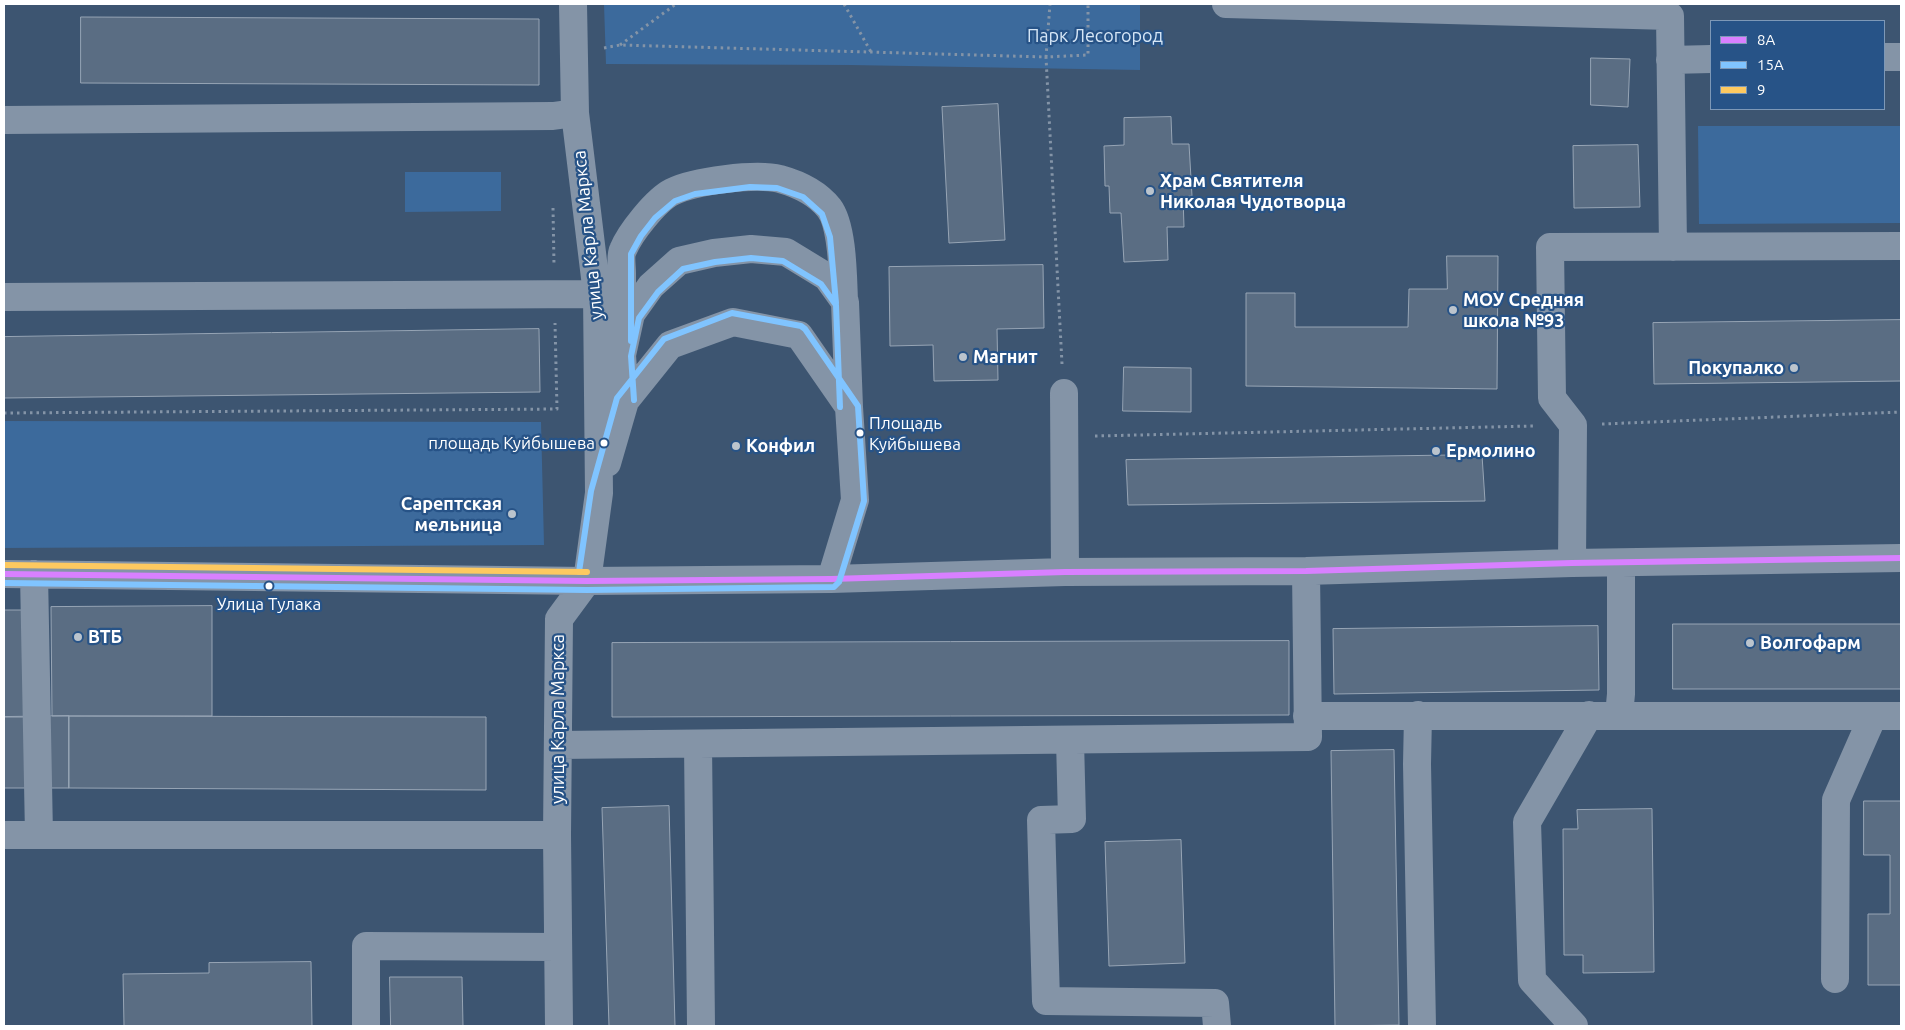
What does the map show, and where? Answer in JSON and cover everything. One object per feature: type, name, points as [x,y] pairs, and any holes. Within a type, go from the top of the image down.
[{"type":"street","name":"улица Карла Маркса","points":[[559,1026],[557,835],[559,619],[587,581],[599,493],[597,294],[575,114],[573,4]]},
{"type":"street","points":[[1226,4],[1609,9],[1670,16],[1673,247]]},
{"type":"street","points":[[1885,57],[1901,57]]},
{"type":"street","points":[[1670,60],[1710,59]]},
{"type":"street","points":[[4,120],[533,116],[575,114]]},
{"type":"street","points":[[599,493],[625,401],[622,355],[622,252],[634,231],[649,212],[670,193],[693,185],[750,178],[779,179],[807,189],[830,209],[839,235],[844,302],[855,500],[831,579]]},
{"type":"street","points":[[1572,563],[1572,425],[1552,398],[1550,247],[1901,246]]},
{"type":"street","points":[[622,355],[631,314],[651,286],[679,261],[751,249],[786,252],[827,276],[844,302]]},
{"type":"street","points":[[4,297],[597,294]]},
{"type":"street","points":[[625,401],[670,344],[733,322],[799,335],[849,407]]},
{"type":"street","points":[[1064,393],[1065,572]]},
{"type":"street","points":[[4,574],[587,581],[831,579],[1065,572],[1306,571],[1572,563],[1901,558]]},
{"type":"street","points":[[1619,715],[1621,694],[1621,562]]},
{"type":"street","points":[[558,745],[1308,737],[1306,571]]},
{"type":"street","points":[[34,574],[39,835]]},
{"type":"street","points":[[1418,715],[1417,764],[1422,1026]]},
{"type":"street","points":[[1574,1026],[1532,980],[1526,822],[1589,715]]},
{"type":"street","points":[[1307,716],[1901,716]]},
{"type":"street","points":[[1835,979],[1836,800],[1873,716]]},
{"type":"street","points":[[1070,740],[1072,819],[1041,820],[1046,1001],[1216,1002],[1217,1026]]},
{"type":"street","points":[[698,744],[701,1026]]},
{"type":"street","points":[[4,835],[557,835]]},
{"type":"street","points":[[366,1026],[366,946],[558,947]]},
{"type":"path","points":[[620,45],[676,4]]},
{"type":"path","points":[[844,4],[871,52]]},
{"type":"path","points":[[1050,4],[1046,57],[1064,393]]},
{"type":"path","points":[[601,48],[620,45],[1046,57],[1088,55],[1088,4]]},
{"type":"path","points":[[4,413],[557,409]]},
{"type":"path","points":[[1064,437],[1572,425],[1901,412]]},
{"type":"green space","name":"Парк Лесогород","points":[[604,4],[1140,4],[1140,70],[850,65],[606,64]]},
{"type":"green space","points":[[1698,126],[1901,126],[1901,223],[1699,224]]},
{"type":"green space","points":[[405,172],[501,172],[501,211],[405,212]]},
{"type":"green space","points":[[4,421],[541,422],[544,545],[4,548]]},
{"type":"building","points":[[81,17],[539,19],[539,85],[81,83]]},
{"type":"building","points":[[1591,58],[1630,59],[1628,107],[1591,105]]},
{"type":"building","points":[[998,104],[1005,240],[949,243],[942,107]]},
{"type":"building","name":"Храм Святителя Николая Чудотворца","points":[[1171,117],[1172,144],[1189,144],[1192,196],[1183,197],[1184,227],[1167,227],[1168,260],[1124,262],[1121,213],[1110,213],[1109,186],[1105,186],[1104,146],[1124,145],[1124,118]]},
{"type":"building","points":[[1638,145],[1640,207],[1574,208],[1573,146]]},
{"type":"building","name":"МОУ Средняя школа №93","points":[[1447,256],[1498,256],[1497,389],[1246,386],[1246,293],[1295,293],[1295,327],[1408,327],[1409,289],[1447,289]]},
{"type":"building","points":[[1043,265],[1044,328],[997,329],[998,380],[934,381],[933,345],[890,346],[889,267]]},
{"type":"building","points":[[1901,320],[1901,381],[1654,384],[1653,323]]},
{"type":"building","points":[[539,329],[540,392],[4,398],[4,337]]},
{"type":"building","points":[[1124,367],[1191,368],[1191,412],[1123,411]]},
{"type":"building","points":[[1482,455],[1485,501],[1128,505],[1126,460]]},
{"type":"building","points":[[212,606],[212,716],[52,716],[51,607]]},
{"type":"building","points":[[4,610],[27,610],[28,717],[4,717]]},
{"type":"building","points":[[1673,624],[1901,624],[1901,689],[1673,689]]},
{"type":"building","points":[[1598,626],[1599,690],[1334,694],[1333,629]]},
{"type":"building","points":[[1289,641],[1289,715],[612,717],[612,643]]},
{"type":"building","points":[[69,716],[486,717],[486,790],[69,788]]},
{"type":"building","points":[[69,716],[69,788],[4,788],[4,717]]},
{"type":"building","points":[[1394,750],[1399,1025],[1335,1026],[1331,751]]},
{"type":"building","points":[[1864,801],[1901,801],[1901,985],[1868,985],[1868,914],[1890,914],[1890,855],[1864,855]]},
{"type":"building","points":[[669,806],[675,1026],[609,1026],[602,808]]},
{"type":"building","points":[[1652,809],[1654,972],[1583,973],[1583,955],[1564,955],[1563,829],[1578,829],[1577,810]]},
{"type":"building","points":[[1181,840],[1185,963],[1109,966],[1105,842]]},
{"type":"building","points":[[311,962],[312,1026],[124,1026],[123,974],[209,973],[209,963]]},
{"type":"building","points":[[390,977],[462,977],[463,1026],[391,1026]]},
{"type":"transit line","name":"15А","points":[[631,341],[631,254],[641,236],[655,218],[675,201],[695,194],[750,187],[777,188],[803,197],[822,214],[830,237],[836,303]]},
{"type":"transit line","name":"15А","points":[[634,400],[631,356],[639,318],[658,292],[683,269],[715,262],[751,258],[783,261],[821,284],[836,305],[840,407]]},
{"type":"transit line","name":"15А","points":[[4,583],[587,590],[834,587],[839,582],[864,501],[858,406],[805,329],[801,326],[732,313],[664,339],[617,398],[591,491],[579,572]]},
{"type":"transit line","name":"8А","points":[[4,574],[587,581],[831,579],[1065,572],[1306,571],[1572,563],[1901,558]]},
{"type":"transit line","name":"9","points":[[4,565],[587,572]]},
{"type":"place","name":"Храм Святителя Николая Чудотворца","points":[[1150,191]]},
{"type":"place","name":"МОУ Средняя школа №93","points":[[1453,310]]},
{"type":"place","name":"Магнит","points":[[963,357]]},
{"type":"place","name":"Покупалко","points":[[1794,368]]},
{"type":"place","name":"Площадь Куйбышева","points":[[860,433]]},
{"type":"place","name":"площадь Куйбышева","points":[[604,443]]},
{"type":"place","name":"Конфил","points":[[736,446]]},
{"type":"place","name":"Ермолино","points":[[1436,451]]},
{"type":"place","name":"Сарептская мельница","points":[[512,514]]},
{"type":"place","name":"Улица Тулака","points":[[269,586]]},
{"type":"place","name":"ВТБ","points":[[78,637]]},
{"type":"place","name":"Волгофарм","points":[[1750,643]]}]
